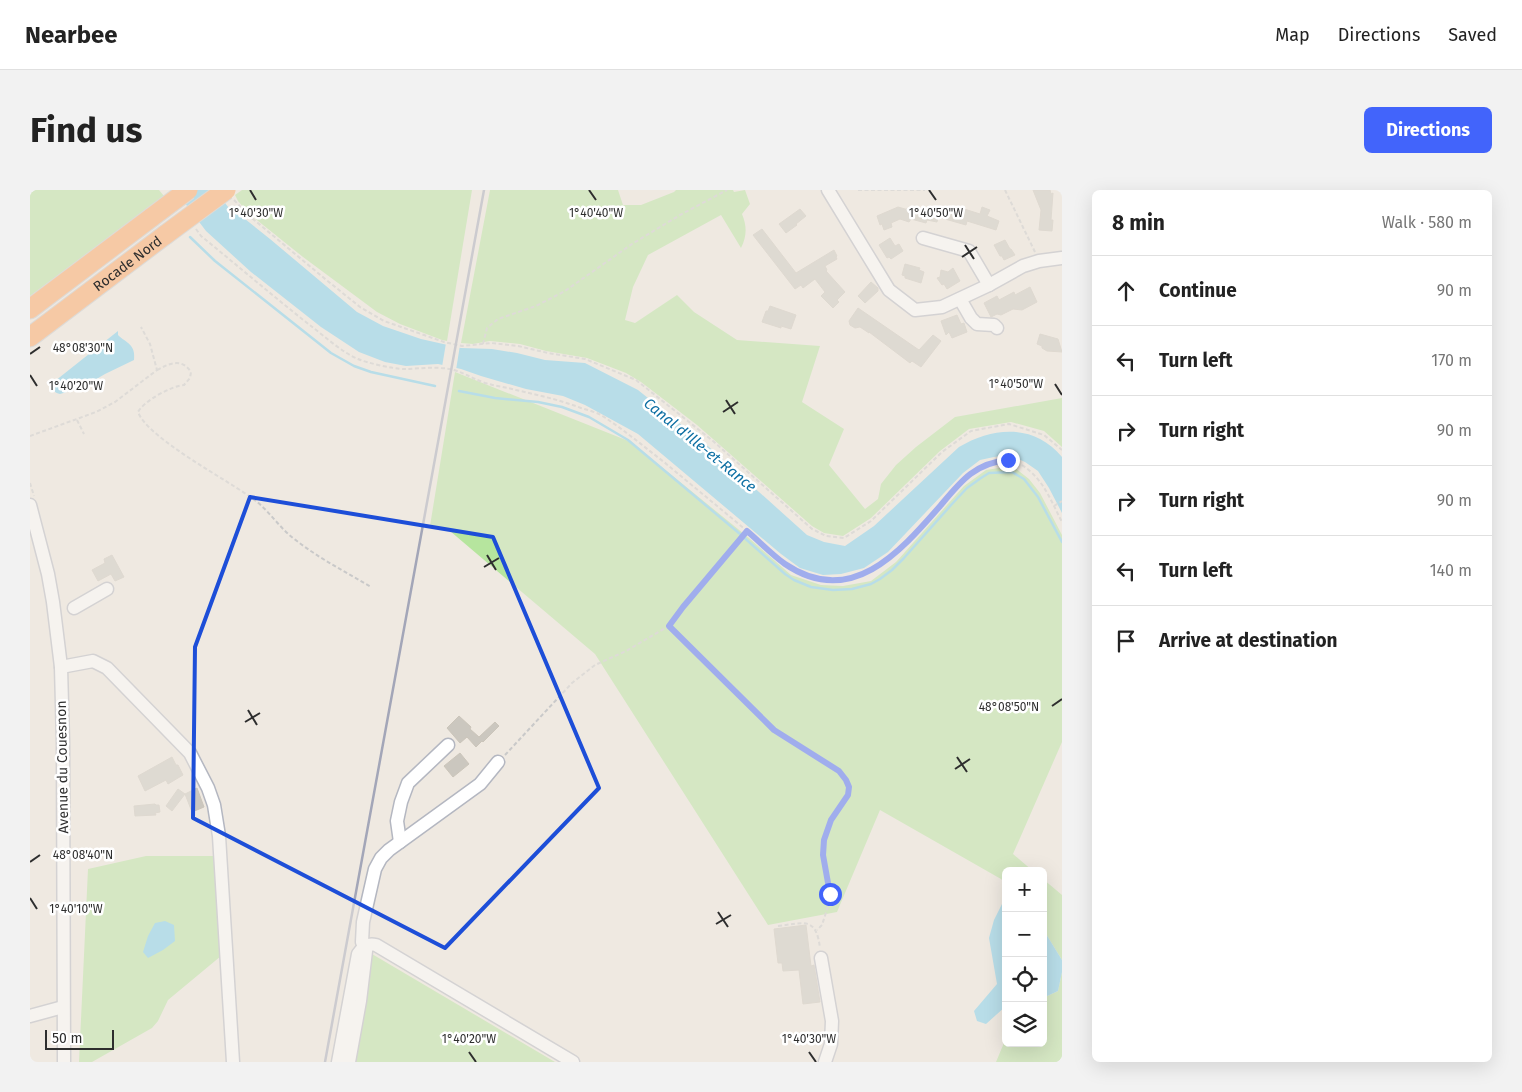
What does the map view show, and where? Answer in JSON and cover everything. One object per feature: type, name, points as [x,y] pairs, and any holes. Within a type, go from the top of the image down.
[{"type":"highway","name":"Rocade Nord","points":[[30,309],[188,190]]},
{"type":"highway","name":"Rocade Nord","points":[[30,337],[165,235],[230,194]]},
{"type":"street","points":[[828,190],[889,290],[915,310],[942,307],[989,286],[1023,266],[1039,261],[1062,258]]},
{"type":"street","points":[[924,238],[969,251],[989,286]]},
{"type":"street","points":[[960,299],[971,318],[977,324],[994,325],[997,328]]},
{"type":"street","name":"Avenue du Couesnon","points":[[30,505],[48,574],[61,667],[64,1062]]},
{"type":"street","points":[[74,608],[107,590]]},
{"type":"street","points":[[61,667],[93,661],[107,668],[190,753],[208,788],[214,805],[219,836],[233,1062]]},
{"type":"street","points":[[400,842],[397,821],[408,783],[448,745]]},
{"type":"street","points":[[349,1062],[366,951],[362,942],[364,922],[375,869],[384,854],[480,784],[498,762]]},
{"type":"street","points":[[338,1062],[358,954],[363,947],[371,944],[376,945],[572,1062]]},
{"type":"street","points":[[821,958],[832,1022],[831,1044],[825,1062]]},
{"type":"street","points":[[30,1016],[63,1007]]},
{"type":"path","points":[[482,344],[487,328],[498,319],[536,306],[565,291],[632,244],[680,215],[728,190]]},
{"type":"path","points":[[858,190],[925,190]]},
{"type":"path","points":[[1005,190],[1039,261]]},
{"type":"path","points":[[230,194],[254,220],[360,307],[384,321],[444,342],[465,347],[491,343],[518,346],[585,359],[636,380],[713,441],[812,528],[826,536],[844,538],[871,521],[942,452],[971,431],[1009,424],[1044,435],[1062,450]]},
{"type":"path","points":[[194,227],[201,236],[298,316],[332,343],[358,359],[401,369],[438,367],[456,370],[484,383],[559,399],[602,416],[634,438],[776,556],[799,572],[825,579],[854,578],[867,573],[891,556],[925,523],[958,485],[973,472],[984,465],[1008,460],[1026,468],[1033,474],[1055,505],[1062,522]]},
{"type":"path","points":[[141,326],[150,344],[157,370]]},
{"type":"path","points":[[30,436],[76,420],[115,402],[157,370],[169,364],[176,362],[188,367],[191,372],[190,378],[184,385],[178,385],[163,392],[141,408],[138,412],[140,418],[150,428],[185,454],[256,501],[286,533],[309,550],[372,587]]},
{"type":"path","points":[[76,420],[84,434]]},
{"type":"path","points":[[1055,505],[1062,501]]},
{"type":"path","points":[[498,762],[572,683],[595,665],[626,651],[669,626],[747,531]]},
{"type":"path","points":[[669,626],[774,730],[839,771],[846,780],[849,787],[848,795],[831,820],[824,840],[823,855],[830,900],[822,925],[817,930]]},
{"type":"path","points":[[778,926],[805,923],[811,925],[817,930],[821,958]]},
{"type":"highlighted area","points":[[250,497],[493,537],[599,788],[445,948],[193,818],[195,647]]},
{"type":"green space","points":[[30,190],[159,190],[164,196],[30,296]]},
{"type":"green space","points":[[242,190],[472,190],[447,341],[400,324],[377,312],[248,213],[235,195]]},
{"type":"green space","points":[[490,190],[618,190],[623,205],[641,205],[676,190],[733,190],[734,192],[745,190],[750,204],[742,214],[746,231],[741,248],[721,215],[648,255],[633,287],[625,320],[635,323],[677,295],[694,312],[737,340],[820,346],[802,402],[844,429],[829,465],[865,509],[878,499],[881,484],[896,465],[955,417],[1062,398],[1062,447],[1044,431],[1011,422],[969,429],[940,451],[871,518],[843,536],[824,533],[812,526],[697,425],[641,382],[626,373],[587,358],[546,351],[520,344],[490,341],[473,344],[461,343]]},
{"type":"green space","points":[[455,372],[631,442],[749,538],[791,575],[821,585],[843,586],[871,581],[896,562],[964,486],[986,470],[1005,467],[1015,468],[1029,479],[1040,493],[1062,535],[1062,742],[1013,854],[1028,867],[1002,867],[1002,880],[880,810],[837,912],[768,925],[595,654],[450,531],[430,526]]},
{"type":"green space","points":[[146,856],[215,856],[221,956],[168,1000],[158,1021],[152,1028],[92,1062],[79,1062],[88,869]]},
{"type":"green space","points":[[1047,882],[1062,895],[1062,960],[1047,936]]},
{"type":"green space","points":[[372,954],[555,1062],[354,1062]]},
{"type":"green space","points":[[1062,972],[1062,1062],[996,1062],[1002,1047],[1047,1047],[1047,996],[1058,991]]},
{"type":"water","name":"Canal d'Ille-et-Rance","points":[[175,190],[215,190],[232,212],[245,219],[270,239],[357,312],[383,326],[421,339],[461,348],[492,349],[545,360],[585,363],[638,390],[709,447],[807,535],[824,542],[845,546],[874,526],[959,447],[972,440],[1000,432],[1027,434],[1051,446],[1062,457],[1062,513],[1038,471],[1016,458],[1006,455],[994,457],[980,460],[963,473],[888,552],[864,568],[841,574],[823,575],[800,568],[638,434],[585,405],[563,396],[526,389],[461,369],[438,364],[406,366],[385,362],[359,352],[321,327],[251,272],[206,231]]},
{"type":"water","points":[[118,331],[118,335],[132,347],[134,360],[83,387],[60,394],[54,392],[52,386],[55,381]]},
{"type":"water","points":[[1002,904],[1002,1010],[986,1024],[977,1021],[974,1011],[997,984],[989,938],[994,920]]},
{"type":"water","points":[[165,921],[174,925],[175,941],[148,958],[143,952],[148,936],[155,923]]},
{"type":"water","points":[[1047,936],[1062,960],[1062,972],[1058,991],[1047,996]]},
{"type":"pier","points":[[446,343],[460,345],[456,370],[442,367]]},
{"type":"building","points":[[1033,190],[1050,190],[1051,194],[1053,193],[1052,231],[1039,230],[1041,210]]},
{"type":"building","points":[[898,207],[905,209],[961,208],[980,214],[982,207],[990,210],[987,216],[999,221],[996,230],[967,221],[966,225],[938,217],[937,222],[927,220],[926,223],[911,219],[909,222],[900,219],[891,223],[892,227],[884,230],[877,216]]},
{"type":"building","points":[[800,209],[806,216],[786,233],[779,224]]},
{"type":"building","points":[[762,229],[796,273],[834,250],[837,259],[825,266],[826,271],[845,292],[837,300],[839,302],[833,308],[821,296],[825,292],[815,279],[803,288],[801,285],[795,289],[753,235]]},
{"type":"building","points":[[890,238],[895,246],[899,244],[903,251],[891,259],[887,258],[879,245]]},
{"type":"building","points":[[1005,240],[1015,255],[1004,260],[994,245]]},
{"type":"building","points":[[905,264],[920,268],[919,270],[924,272],[921,283],[905,278],[902,275]]},
{"type":"building","points":[[953,268],[960,281],[947,289],[937,278],[940,277],[941,270],[948,272]]},
{"type":"building","points":[[871,282],[878,288],[878,291],[865,303],[858,296]]},
{"type":"building","points":[[1030,287],[1037,302],[1022,310],[1013,309],[1001,315],[997,314],[991,317],[984,303],[997,296],[999,300],[1014,292],[1015,295]]},
{"type":"building","points":[[770,306],[796,315],[791,329],[762,322]]},
{"type":"building","points":[[858,308],[919,350],[933,335],[941,341],[921,367],[912,361],[910,363],[869,332],[860,327],[855,328],[850,325],[849,321]]},
{"type":"building","points":[[957,315],[961,324],[964,323],[967,332],[952,338],[949,332],[946,335],[941,321]]},
{"type":"building","points":[[1040,334],[1058,339],[1062,352],[1047,351],[1037,344]]},
{"type":"building","points":[[112,555],[124,577],[115,581],[111,574],[98,581],[92,570],[105,563],[104,559]]},
{"type":"building","points":[[459,716],[479,737],[495,722],[499,726],[476,747],[467,737],[460,743],[447,728]]},
{"type":"building","points":[[460,753],[469,764],[453,777],[444,766]]},
{"type":"building","points":[[172,757],[183,775],[168,784],[166,780],[145,791],[138,776]]},
{"type":"building","points":[[197,788],[204,807],[192,812],[185,794]]},
{"type":"building","points":[[178,789],[185,794],[172,811],[166,806]]},
{"type":"building","points":[[159,805],[160,812],[155,813],[156,815],[135,816],[134,806]]},
{"type":"building","points":[[806,925],[811,966],[814,965],[820,1002],[803,1004],[799,970],[783,971],[782,963],[778,963],[774,929]]},
{"type":"waterway","points":[[190,237],[215,261],[331,353],[354,366],[371,372],[435,386]]},
{"type":"waterway","points":[[459,391],[495,398],[538,402],[562,407],[589,417],[628,440],[785,574],[811,587],[833,590],[852,589],[871,584],[880,579],[904,558],[967,488],[989,473],[1012,472],[1024,479],[1038,497],[1062,542]]},
{"type":"railway","points":[[325,1062],[484,190]]},
{"type":"route","points":[[830,894],[823,855],[824,840],[831,820],[848,795],[849,787],[846,780],[839,771],[774,730],[669,626],[747,531],[786,564],[799,572],[825,579],[854,578],[867,573],[891,556],[925,523],[958,485],[973,472],[984,465],[1008,460]]}]
